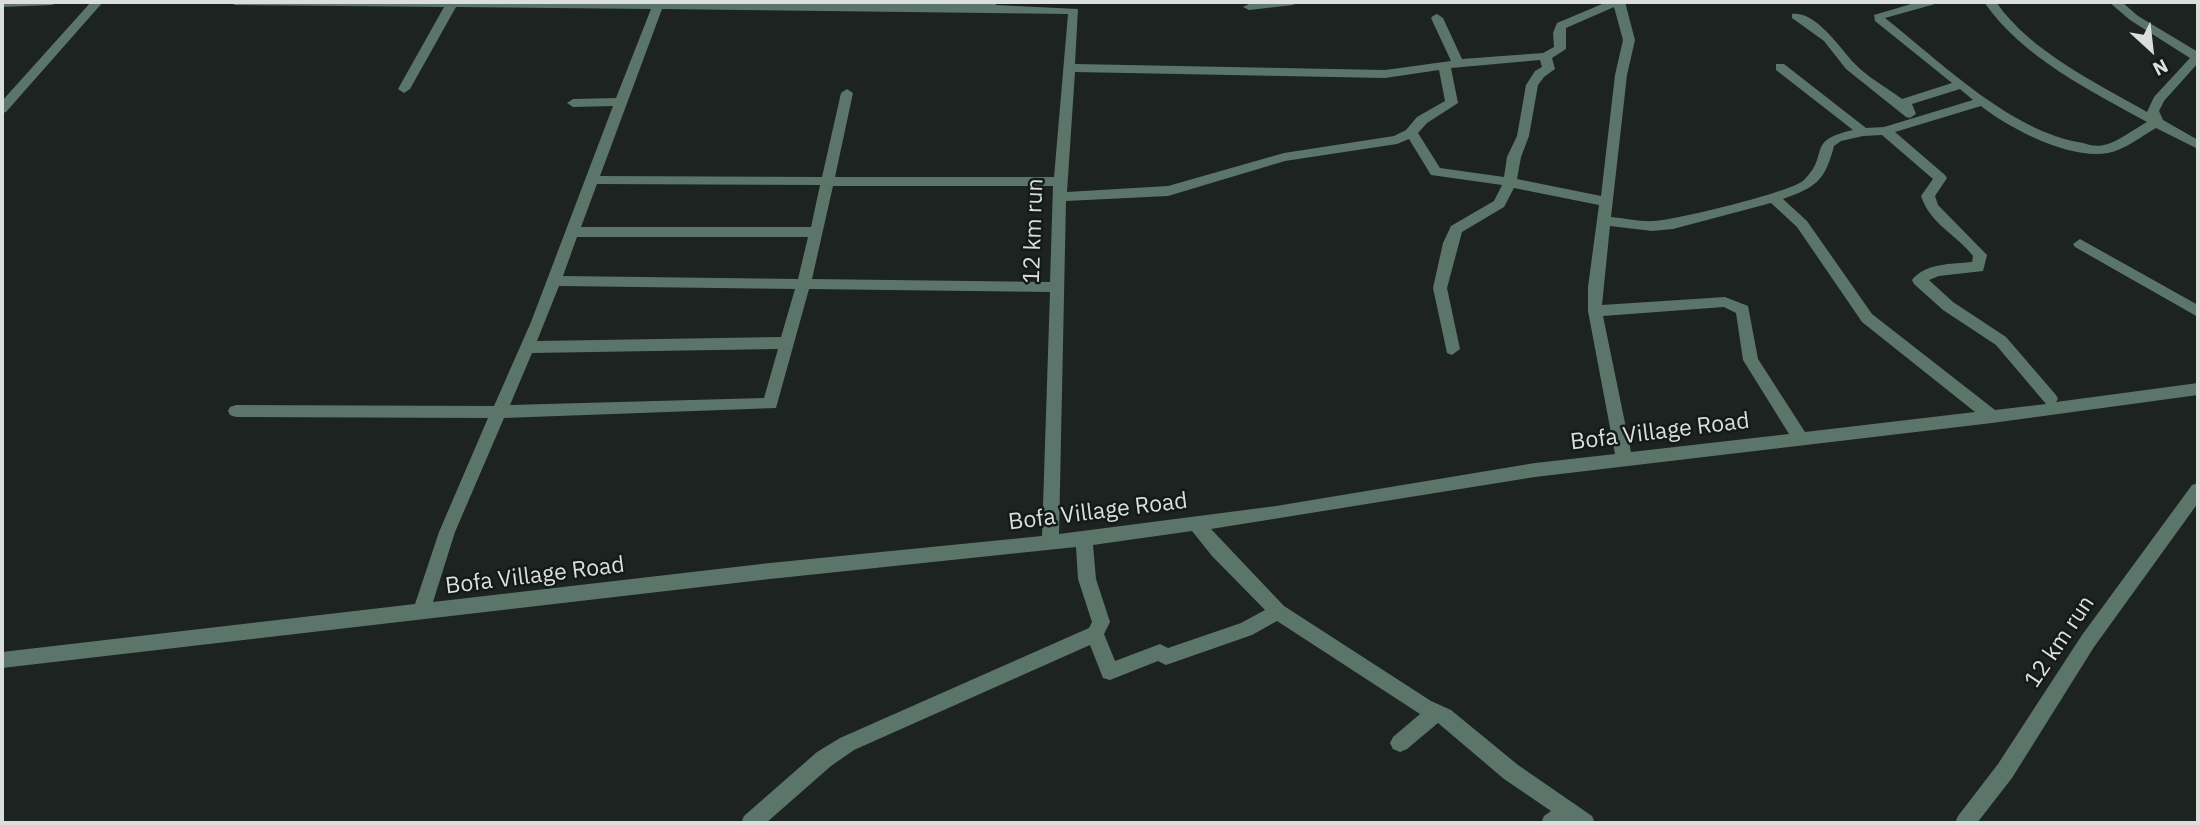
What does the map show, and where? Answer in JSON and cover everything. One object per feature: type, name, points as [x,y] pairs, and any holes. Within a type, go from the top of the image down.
[{"type":"street","points":[[2,4],[52,2]]},
{"type":"street","points":[[2,109],[97,2]]},
{"type":"street","name":"12 km run","points":[[235,2],[637,4],[657,7],[1075,7],[1060,181],[1050,542]]},
{"type":"street","points":[[1249,7],[1293,2]]},
{"type":"street","points":[[1069,68],[1385,74],[1451,64],[1545,56],[1560,49],[1561,26],[1618,2],[1629,40],[1621,75],[1595,287],[1595,311],[1624,458]]},
{"type":"street","points":[[1875,2],[1894,11]]},
{"type":"street","points":[[1931,2],[1880,15],[1879,19],[1960,85],[2018,125],[2080,149],[2108,149],[2157,122]]},
{"type":"street","points":[[1990,2],[2003,21],[2032,46],[2198,145]]},
{"type":"street","points":[[2115,2],[2134,18],[2198,57],[2158,100],[2153,111],[2157,122]]},
{"type":"street","points":[[404,89],[452,3]]},
{"type":"street","points":[[421,612],[447,532],[553,281],[657,7]]},
{"type":"street","points":[[1796,16],[1815,27],[1850,66],[1905,108],[1916,122]]},
{"type":"street","points":[[1060,197],[1168,191],[1284,157],[1389,141],[1410,133],[1422,120],[1452,103],[1451,64],[1437,18]]},
{"type":"street","points":[[1452,349],[1440,288],[1450,243],[1456,229],[1499,204],[1509,184],[1514,157],[1523,136],[1532,85],[1539,74],[1549,69],[1545,56]]},
{"type":"street","points":[[1780,67],[1864,132]]},
{"type":"street","points":[[1905,108],[1906,102],[1960,85]]},
{"type":"street","points":[[236,411],[498,412],[770,404],[816,232],[848,93]]},
{"type":"street","points":[[1604,222],[1652,226],[1673,224],[1773,197],[1808,185],[1824,163],[1828,144],[1837,138],[1885,131],[1984,101]]},
{"type":"street","points":[[573,103],[623,102]]},
{"type":"street","points":[[1885,131],[1940,178],[1928,196],[1931,208],[1972,243],[1980,255],[1978,267],[1941,271],[1925,275],[1919,280],[1948,306],[2001,341],[2050,399]]},
{"type":"street","points":[[1410,133],[1436,172],[1482,177],[1607,202]]},
{"type":"street","points":[[591,180],[1060,181]]},
{"type":"street","points":[[1773,197],[1802,224],[1867,318],[1992,417]]},
{"type":"street","points":[[571,232],[816,232]]},
{"type":"street","points":[[2080,244],[2198,312]]},
{"type":"street","points":[[553,281],[1057,287]]},
{"type":"street","points":[[1595,311],[1725,302],[1743,310],[1751,360],[1801,439]]},
{"type":"street","points":[[526,347],[786,343]]},
{"type":"street","name":"Bofa Village Road","points":[[2,660],[770,571],[1084,539],[1276,513],[1495,475],[1992,417],[2198,389]]},
{"type":"street","name":"12 km run","points":[[1965,823],[2005,771],[2088,641],[2198,490]]},
{"type":"street","points":[[1195,522],[1218,551],[1278,612],[1423,708],[1437,712],[1558,818],[1585,823]]},
{"type":"street","points":[[1084,539],[1087,579],[1101,622],[1096,634],[1110,672],[1160,652],[1166,657],[1246,629],[1278,612]]},
{"type":"street","points":[[751,823],[824,759],[847,744],[1007,671],[1096,634]]},
{"type":"street","points":[[1400,743],[1437,712]]}]
